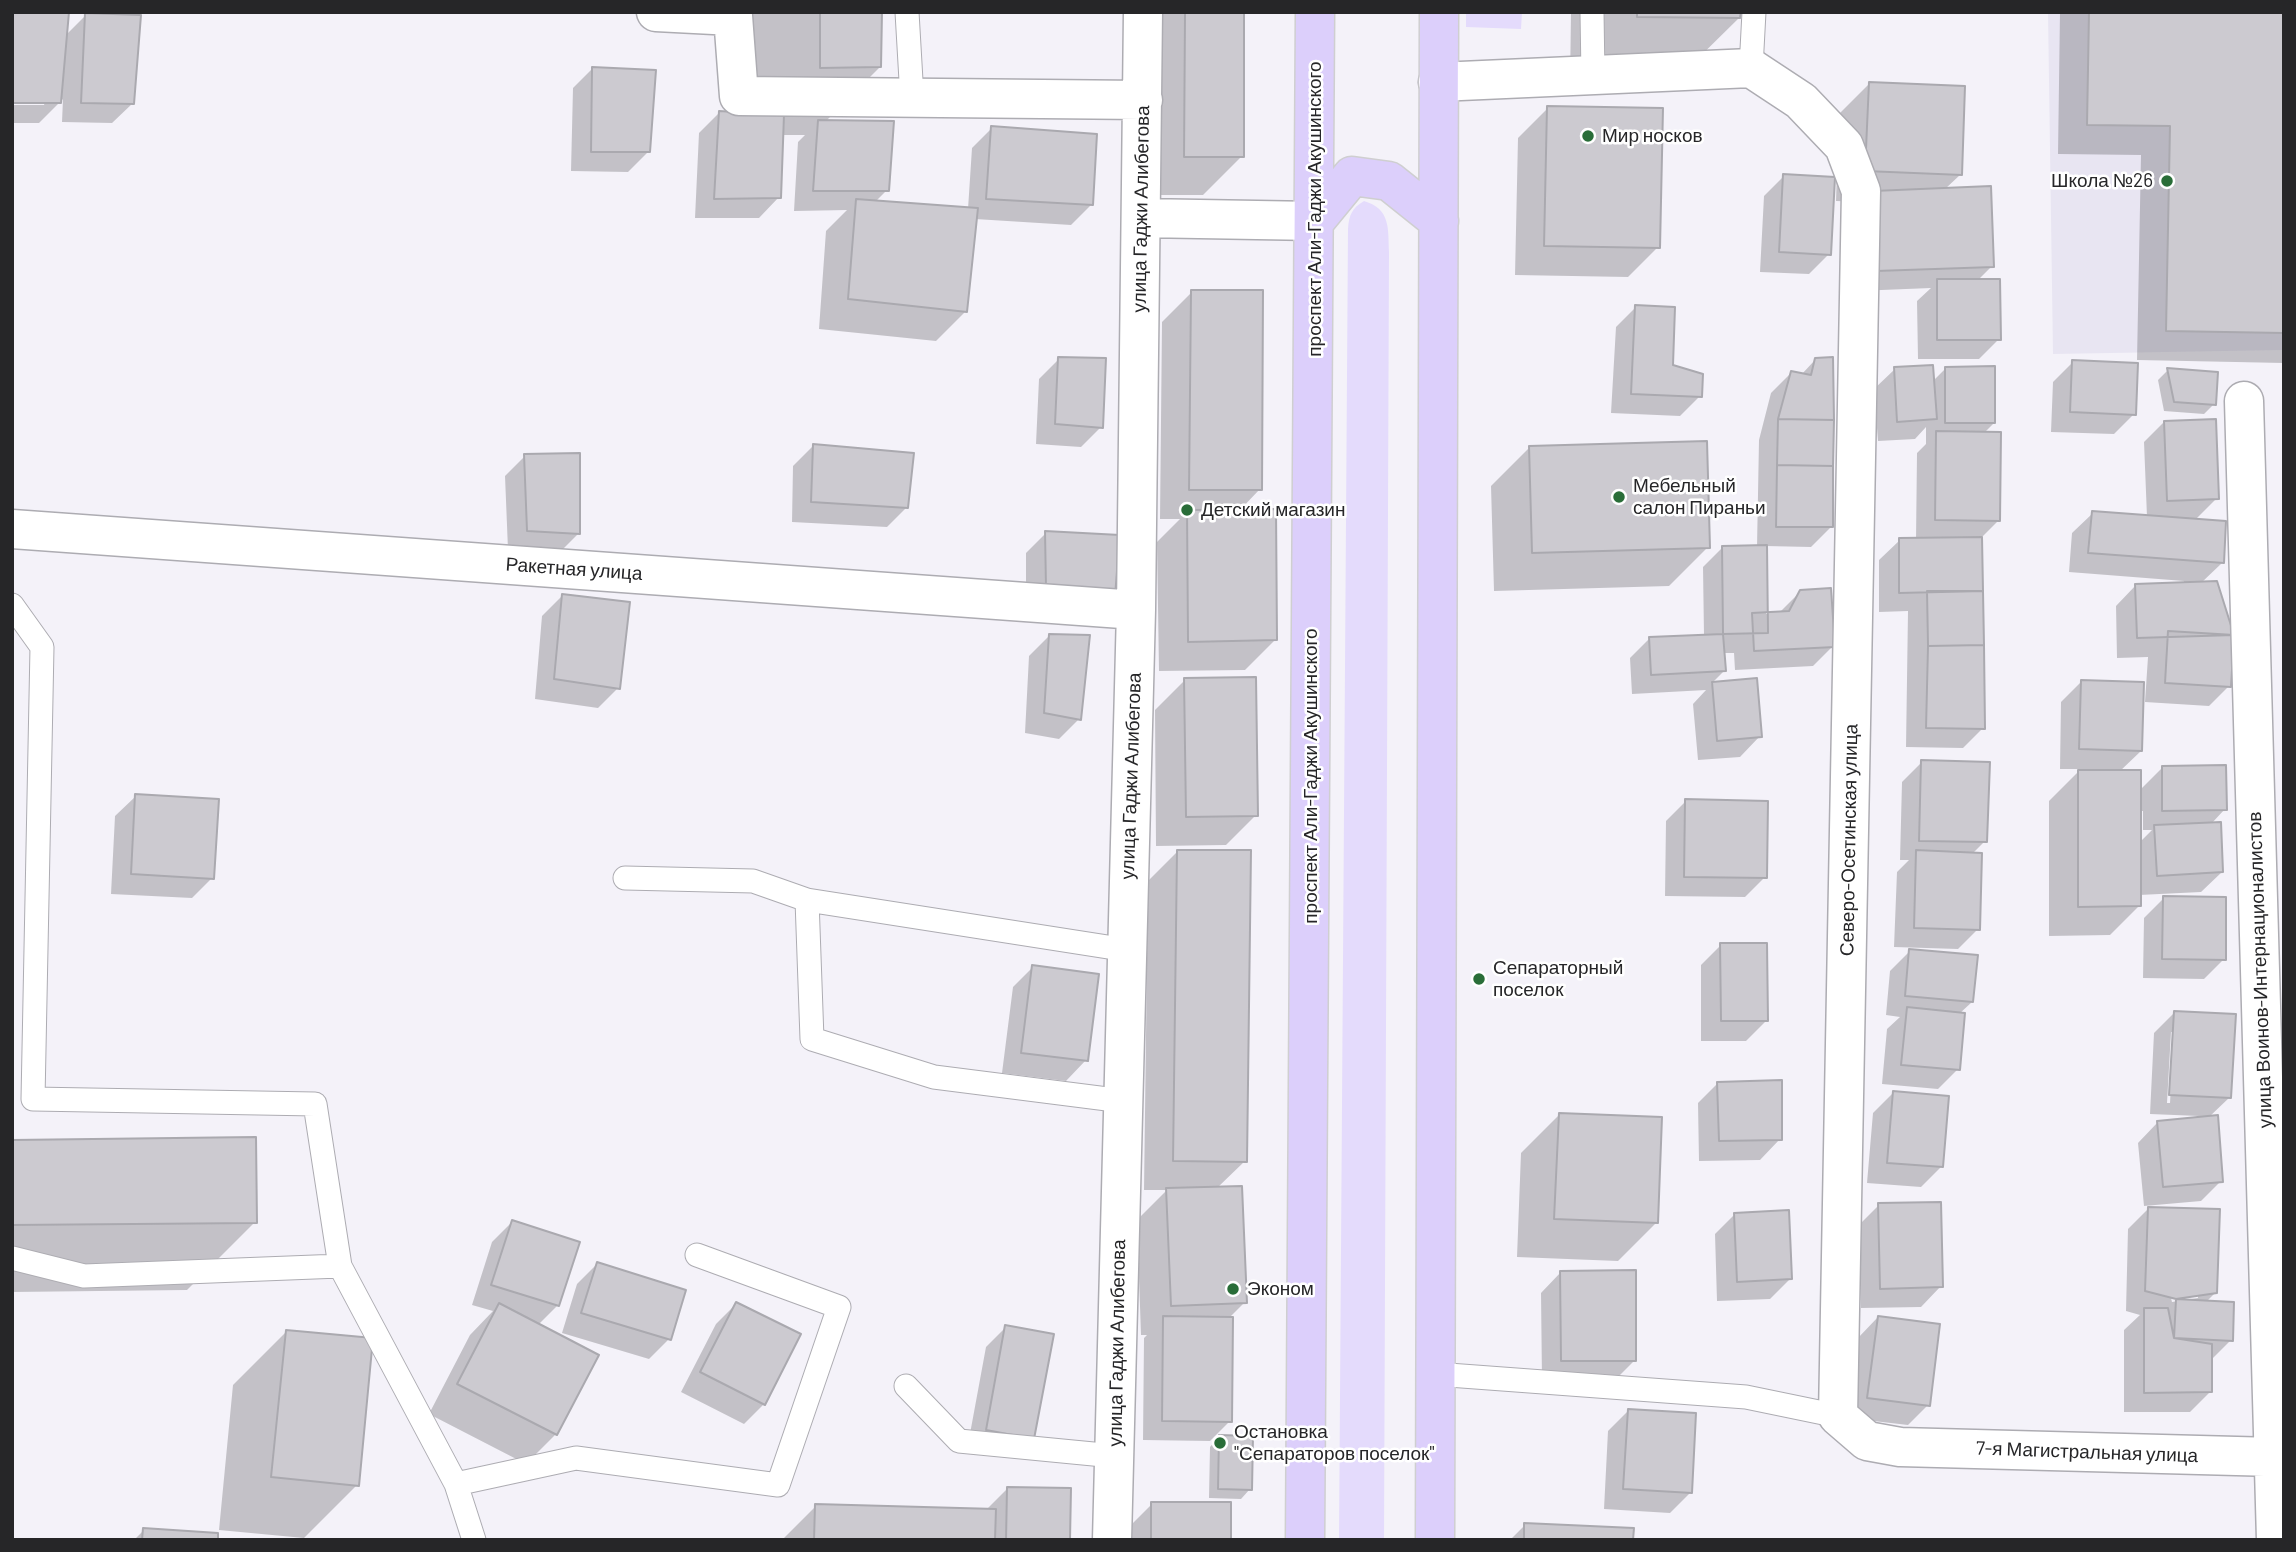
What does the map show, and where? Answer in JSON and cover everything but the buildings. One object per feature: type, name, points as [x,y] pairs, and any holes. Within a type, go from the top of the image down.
[{"type":"main road","name":"проспект Али-Гаджи Акушинского","points":[[1305,1540],[1315,12]]},
{"type":"main road","points":[[1435,1540],[1439,12]]},
{"type":"main road","points":[[1315,221],[1352,176],[1389,181],[1439,221]]},
{"type":"street","points":[[656,12],[733,16],[739,96],[1143,100]]},
{"type":"street","name":"улица Гаджи Алибегова","points":[[1112,1540],[1136,610],[1143,12]]},
{"type":"street","points":[[1438,82],[1751,68]]},
{"type":"street","name":"Северо-Осетинская улица","points":[[1751,68],[1801,101],[1843,145],[1861,191],[1838,1416]]},
{"type":"street","points":[[1141,218],[1315,221]]},
{"type":"street","name":"улица Воинов-Интернационалистов","points":[[2244,401],[2276,1540]]},
{"type":"street","name":"Ракетная улица","points":[[12,529],[1136,610]]},
{"type":"street","name":"7-я Магистральная улица","points":[[1838,1416],[1867,1441],[1900,1447],[2274,1457]]},
{"type":"lane","points":[[907,12],[912,98]]},
{"type":"lane","points":[[1592,12],[1593,76]]},
{"type":"lane","points":[[1751,68],[1754,12]]},
{"type":"lane","points":[[12,605],[42,647],[33,1099],[315,1104],[340,1266],[456,1484],[474,1540]]},
{"type":"lane","points":[[625,878],[753,881],[807,900],[1127,950]]},
{"type":"lane","points":[[807,900],[813,1040],[934,1077],[1123,1101]]},
{"type":"lane","points":[[456,1484],[576,1458],[778,1485],[839,1307],[696,1255]]},
{"type":"lane","points":[[12,1258],[84,1276],[340,1266]]},
{"type":"lane","points":[[1435,1374],[1746,1396],[1838,1416]]},
{"type":"lane","points":[[906,1386],[959,1441],[1114,1456]]},
{"type":"shaded area","points":[[1466,12],[1522,12],[1521,29],[1466,27]]},
{"type":"shaded area","name":"Школа №26","points":[[2048,12],[2284,12],[2284,350],[2053,354]]},
{"type":"shaded area","points":[[1364,201],[1384,215],[1388,228],[1389,252],[1384,1540],[1339,1540],[1348,229],[1352,212]]},
{"type":"place","name":"Мир носков","points":[[1588,136]]},
{"type":"place","name":"Школа №26","points":[[2167,181]]},
{"type":"place","name":"Мебельный салон Пираньи","points":[[1619,497]]},
{"type":"place","name":"Детский магазин","points":[[1187,510]]},
{"type":"place","name":"Сепараторный поселок","points":[[1479,979]]},
{"type":"place","name":"Эконом","points":[[1233,1289]]},
{"type":"place","name":"Остановка \"Сепараторов поселок\"","points":[[1220,1443]]}]
